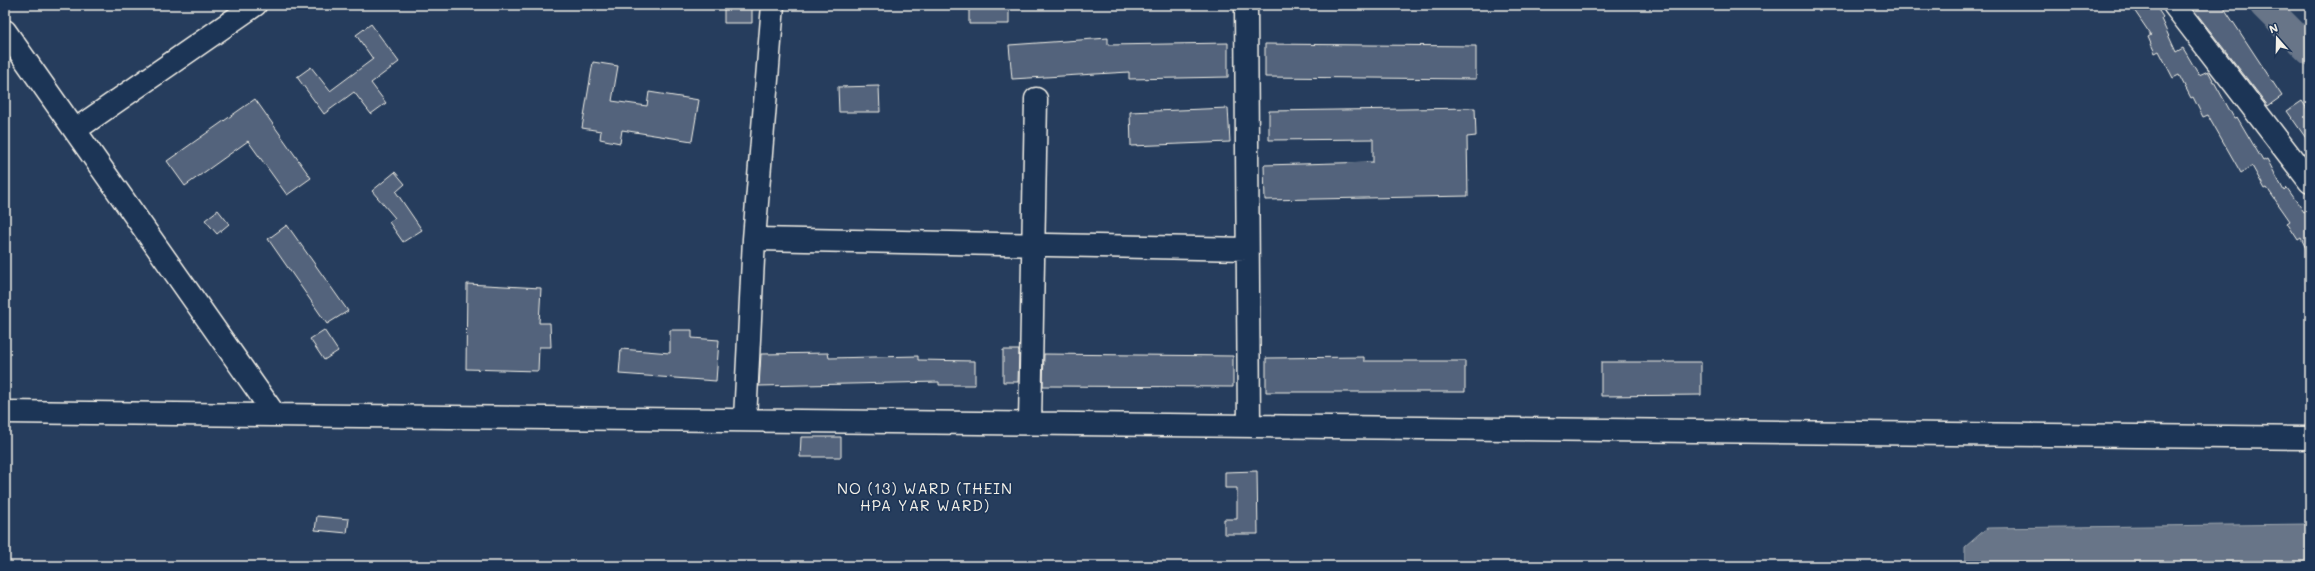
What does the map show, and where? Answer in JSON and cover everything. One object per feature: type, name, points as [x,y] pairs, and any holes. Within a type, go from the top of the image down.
[{"type":"street","points":[[74,130],[255,5]]},
{"type":"street","points":[[745,419],[754,239],[773,5]]},
{"type":"street","points":[[1246,5],[1249,426]]},
{"type":"street","points":[[2174,5],[2310,182]]},
{"type":"street","points":[[5,31],[275,415]]},
{"type":"street","points":[[1030,423],[1036,99]]},
{"type":"street","points":[[754,239],[1247,249]]},
{"type":"street","points":[[5,412],[745,419],[2310,438]]},
{"type":"water","points":[[2310,524],[2310,566],[1965,566],[1965,547],[1987,528]]},
{"type":"building","points":[[724,5],[752,5],[752,23],[724,23]]},
{"type":"building","points":[[969,5],[1009,5],[1009,24],[969,24]]},
{"type":"building","points":[[2141,5],[2155,5],[2163,17],[2161,19],[2176,52],[2183,48],[2199,75],[2208,71],[2234,118],[2237,117],[2263,161],[2267,159],[2284,191],[2287,188],[2304,212],[2310,208],[2310,257],[2301,238],[2298,240],[2287,223],[2290,221],[2267,188],[2265,189],[2252,166],[2241,173],[2208,115],[2203,117],[2193,97],[2191,98],[2179,75],[2173,78],[2159,51],[2155,53],[2148,37],[2151,35],[2134,10]]},
{"type":"building","points":[[2190,5],[2222,5],[2282,96],[2268,106]]},
{"type":"building","points":[[371,24],[399,62],[371,83],[386,103],[371,114],[354,92],[324,114],[297,77],[311,67],[330,91],[373,59],[356,35]]},
{"type":"building","points":[[1108,38],[1108,45],[1228,43],[1228,77],[1129,79],[1129,72],[1012,79],[1009,45]]},
{"type":"building","points":[[1265,44],[1476,46],[1476,79],[1265,77]]},
{"type":"building","points":[[593,62],[618,66],[612,101],[647,106],[649,92],[699,100],[692,141],[622,130],[620,143],[600,139],[601,131],[582,128]]},
{"type":"building","points":[[879,86],[880,112],[839,112],[838,87]]},
{"type":"building","points":[[255,99],[311,178],[287,195],[248,141],[185,186],[167,161]]},
{"type":"building","points":[[2302,101],[2310,113],[2310,144],[2287,111]]},
{"type":"building","points":[[1228,108],[1230,142],[1131,146],[1130,112]]},
{"type":"building","points":[[1475,108],[1476,136],[1467,137],[1468,196],[1265,200],[1264,165],[1373,162],[1373,139],[1269,140],[1269,111]]},
{"type":"building","points":[[395,172],[405,184],[396,192],[422,230],[403,242],[389,222],[395,218],[372,191]]},
{"type":"building","points":[[218,210],[229,224],[217,234],[205,220]]},
{"type":"building","points":[[287,225],[348,311],[327,324],[268,239]]},
{"type":"building","points":[[467,284],[541,288],[539,323],[550,323],[551,347],[539,347],[538,371],[466,369]]},
{"type":"building","points":[[324,330],[338,351],[324,360],[310,339]]},
{"type":"building","points":[[670,330],[692,330],[692,338],[719,340],[716,381],[619,374],[621,349],[670,353]]},
{"type":"building","points":[[1003,350],[1019,350],[1018,382],[1003,382]]},
{"type":"building","points":[[828,353],[829,358],[918,356],[918,360],[975,361],[975,385],[939,385],[939,382],[759,386],[761,354]]},
{"type":"building","points":[[1044,354],[1233,356],[1233,387],[1043,386]]},
{"type":"building","points":[[1364,357],[1364,361],[1465,361],[1465,392],[1266,392],[1266,358]]},
{"type":"building","points":[[1601,362],[1701,362],[1701,395],[1601,396]]},
{"type":"building","points":[[801,437],[841,437],[841,457],[800,457]]},
{"type":"building","points":[[1257,471],[1258,534],[1224,534],[1224,519],[1237,519],[1237,488],[1225,488],[1225,472]]},
{"type":"building","points":[[317,516],[349,519],[347,533],[315,530]]},
{"type":"waterway","points":[[2264,5],[2310,51]]},
{"type":"district","name":"NO (13) WARD (THEIN HPA YAR WARD)","points":[[925,498]]}]
